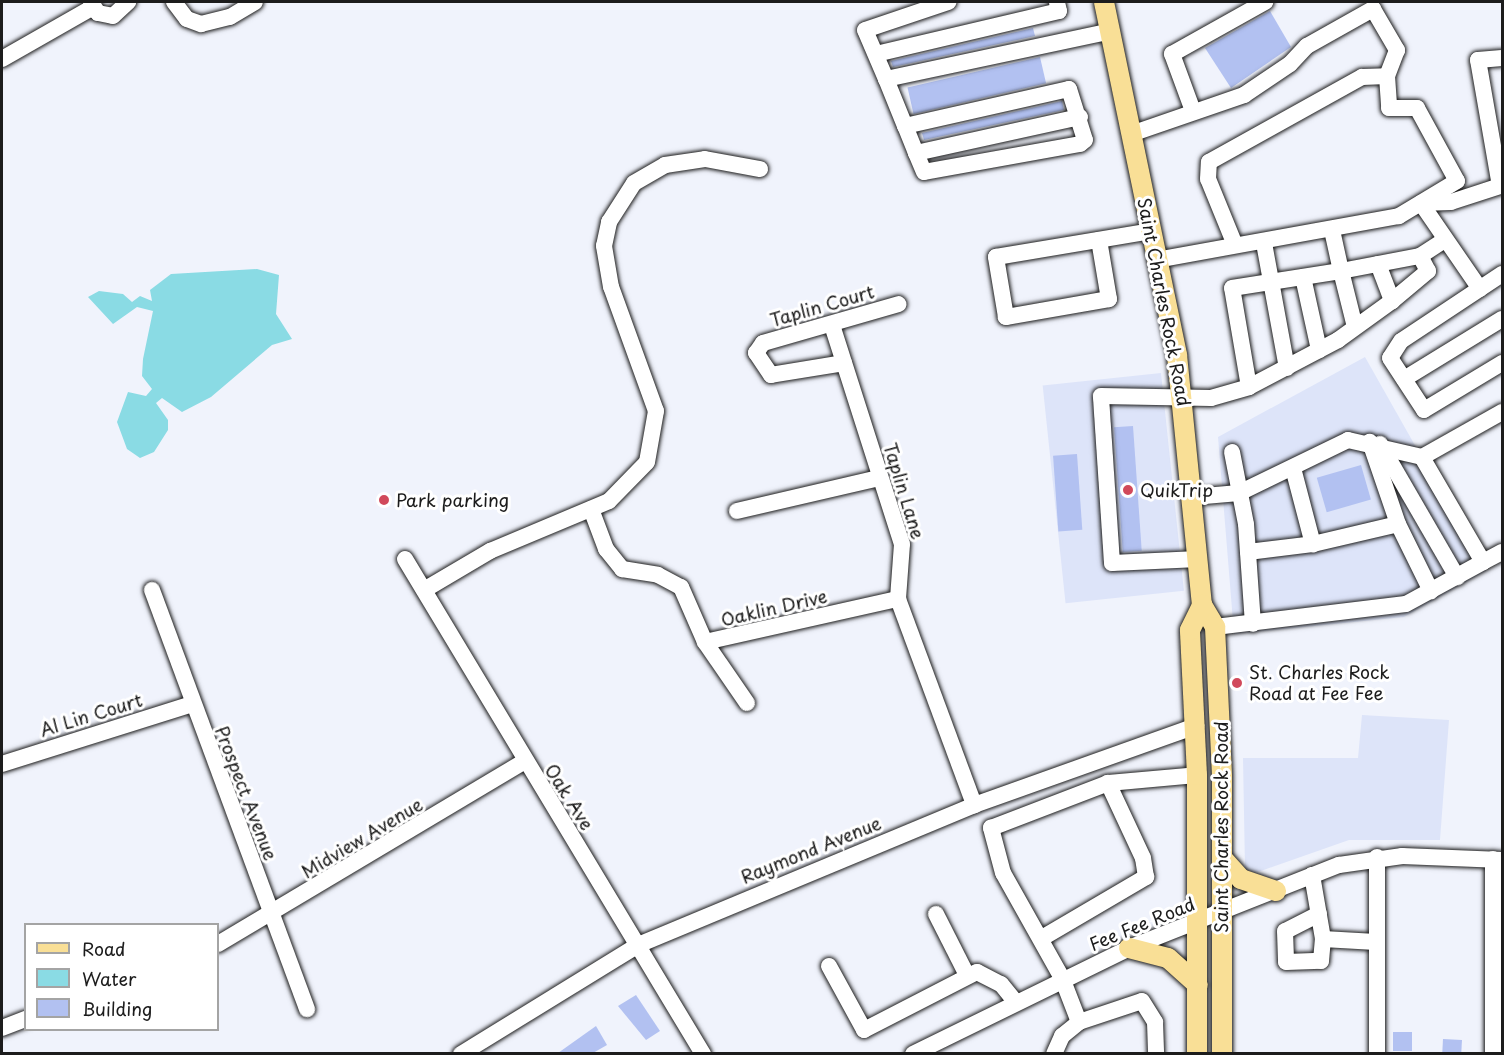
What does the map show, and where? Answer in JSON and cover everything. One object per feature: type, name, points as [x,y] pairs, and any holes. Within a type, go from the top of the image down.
[{"type":"main road","name":"Saint Charles Rock Road","points":[[1104,2],[1183,397],[1202,605],[1215,627],[1222,859],[1222,1053]]},
{"type":"main road","name":"Saint Charles Rock Road","points":[[1197,1053],[1197,775],[1190,630],[1202,605]]},
{"type":"main road","points":[[1222,859],[1241,879],[1276,891]]},
{"type":"main road","points":[[1129,948],[1168,958],[1198,985]]},
{"type":"street","points":[[2,59],[92,4],[113,16],[128,2]]},
{"type":"street","points":[[174,2],[187,19],[201,24],[230,17],[255,2]]},
{"type":"street","points":[[905,126],[1069,89],[1080,117],[1085,140],[1080,144],[924,172],[865,30],[948,2]]},
{"type":"street","points":[[876,54],[1059,11],[1057,2]]},
{"type":"street","points":[[1193,111],[1172,54],[1265,2]]},
{"type":"street","points":[[1131,134],[1244,95],[1290,64],[1307,46],[1371,5],[1397,50],[1387,76],[1389,108],[1417,108],[1457,181],[1399,216],[1264,243],[1235,245],[1157,260]]},
{"type":"street","points":[[886,79],[1111,31]]},
{"type":"street","points":[[1421,203],[1451,202],[1500,186],[1478,60],[1503,58]]},
{"type":"street","points":[[1235,245],[1208,179],[1209,162],[1362,77],[1387,76]]},
{"type":"street","points":[[916,153],[1080,117]]},
{"type":"street","points":[[424,590],[490,551],[591,509],[624,489],[647,462],[655,428],[650,383],[611,287],[604,246],[618,201],[649,172],[686,160],[760,169]]},
{"type":"street","points":[[1421,203],[1480,289]]},
{"type":"street","points":[[1332,230],[1355,327]]},
{"type":"street","points":[[1099,240],[1109,299],[1006,317],[996,257],[1151,231]]},
{"type":"street","points":[[1249,387],[1232,288],[1420,256],[1445,240]]},
{"type":"street","points":[[1264,243],[1287,368]]},
{"type":"street","points":[[1198,559],[1112,563],[1101,396],[1211,398],[1249,387],[1319,350],[1392,300],[1428,271],[1420,256]]},
{"type":"street","points":[[1378,264],[1392,300]]},
{"type":"street","points":[[1503,274],[1401,341],[1390,358],[1425,410],[1503,363]]},
{"type":"street","points":[[1303,277],[1319,350]]},
{"type":"street","name":"Taplin Court","points":[[844,363],[771,375],[759,363],[756,352],[763,343],[899,304]]},
{"type":"street","points":[[1404,379],[1503,319]]},
{"type":"street","name":"Taplin Lane","points":[[832,325],[879,478],[902,544],[898,599],[974,805]]},
{"type":"street","points":[[1422,457],[1503,412]]},
{"type":"street","points":[[1193,497],[1239,493],[1348,440],[1375,443],[1422,457],[1483,562]]},
{"type":"street","points":[[1375,443],[1398,524],[1431,591]]},
{"type":"street","points":[[1375,443],[1457,577]]},
{"type":"street","points":[[1232,452],[1248,552],[1253,624]]},
{"type":"street","points":[[1293,468],[1313,544]]},
{"type":"street","points":[[737,511],[879,478]]},
{"type":"street","name":"Oaklin Drive","points":[[591,509],[606,549],[622,569],[658,574],[681,587],[705,642],[898,599]]},
{"type":"street","points":[[1248,552],[1313,544],[1398,524]]},
{"type":"street","points":[[1215,627],[1376,612],[1431,591],[1503,552]]},
{"type":"street","name":"Oak Ave","points":[[405,559],[703,1053]]},
{"type":"street","name":"Prospect Avenue","points":[[152,590],[192,704],[307,1009]]},
{"type":"street","points":[[705,642],[747,703]]},
{"type":"street","name":"Al Lin Court","points":[[2,764],[192,704]]},
{"type":"street","name":"Raymond Avenue","points":[[461,1053],[638,945],[974,805],[1196,726]]},
{"type":"street","name":"Midview Avenue","points":[[219,943],[272,916],[525,761]]},
{"type":"street","points":[[1079,1022],[1062,978],[1042,938],[1003,873],[991,828],[1108,783],[1197,775]]},
{"type":"street","points":[[1042,938],[1134,889],[1146,877],[1143,858],[1108,783]]},
{"type":"street","points":[[1377,857],[1377,1053]]},
{"type":"street","name":"Fee Fee Road","points":[[913,1053],[1062,978],[1129,948],[1222,913],[1312,875],[1377,857],[1498,859]]},
{"type":"street","points":[[1493,1053],[1498,859]]},
{"type":"street","points":[[1312,875],[1323,939],[1321,962],[1286,962],[1285,931],[1318,914]]},
{"type":"street","points":[[936,914],[967,975]]},
{"type":"street","points":[[1323,939],[1376,942]]},
{"type":"street","points":[[829,966],[864,1030],[967,975],[989,975],[1015,1001]]},
{"type":"street","points":[[1054,1053],[1062,1036],[1079,1022],[1142,1001],[1155,1022],[1156,1053]]},
{"type":"street","points":[[2,1028],[24,1020]]},
{"type":"shaded area","points":[[1365,357],[1486,571],[1404,617],[1234,634],[1218,437]]},
{"type":"shaded area","name":"QuikTrip","points":[[1161,373],[1184,591],[1066,603],[1043,385]]},
{"type":"shaded area","points":[[1362,715],[1449,720],[1440,840],[1349,840],[1255,873],[1245,868],[1243,758],[1358,758]]},
{"type":"water","points":[[257,269],[279,275],[276,314],[292,339],[272,345],[211,397],[182,412],[162,398],[156,403],[168,420],[168,430],[154,452],[140,458],[127,449],[117,422],[128,392],[146,396],[152,389],[142,376],[143,359],[153,311],[137,307],[113,324],[88,297],[99,291],[123,294],[132,302],[140,296],[152,301],[150,290],[171,274]]},
{"type":"building","points":[[1270,11],[1291,47],[1231,88],[1205,48]]},
{"type":"building","points":[[1033,28],[1035,36],[893,67],[891,61]]},
{"type":"building","points":[[1040,57],[1046,83],[914,114],[907,88]]},
{"type":"building","points":[[1062,101],[1064,110],[924,140],[922,133]]},
{"type":"building","name":"QuikTrip","points":[[1133,426],[1142,551],[1123,552],[1114,427]]},
{"type":"building","points":[[1077,454],[1082,530],[1058,531],[1053,456]]},
{"type":"building","points":[[1361,465],[1371,500],[1327,512],[1317,478]]},
{"type":"building","points":[[636,995],[660,1031],[646,1040],[618,1006]]},
{"type":"building","points":[[596,1026],[607,1045],[593,1053],[558,1053]]},
{"type":"building","points":[[1393,1032],[1412,1032],[1412,1051],[1393,1051]]},
{"type":"building","points":[[1443,1039],[1462,1040],[1461,1053],[1442,1052]]},
{"type":"place","name":"QuikTrip","points":[[1128,490]]},
{"type":"place","name":"Park parking","points":[[384,500]]},
{"type":"place","name":"St. Charles Rock Road at Fee Fee","points":[[1237,683]]}]
